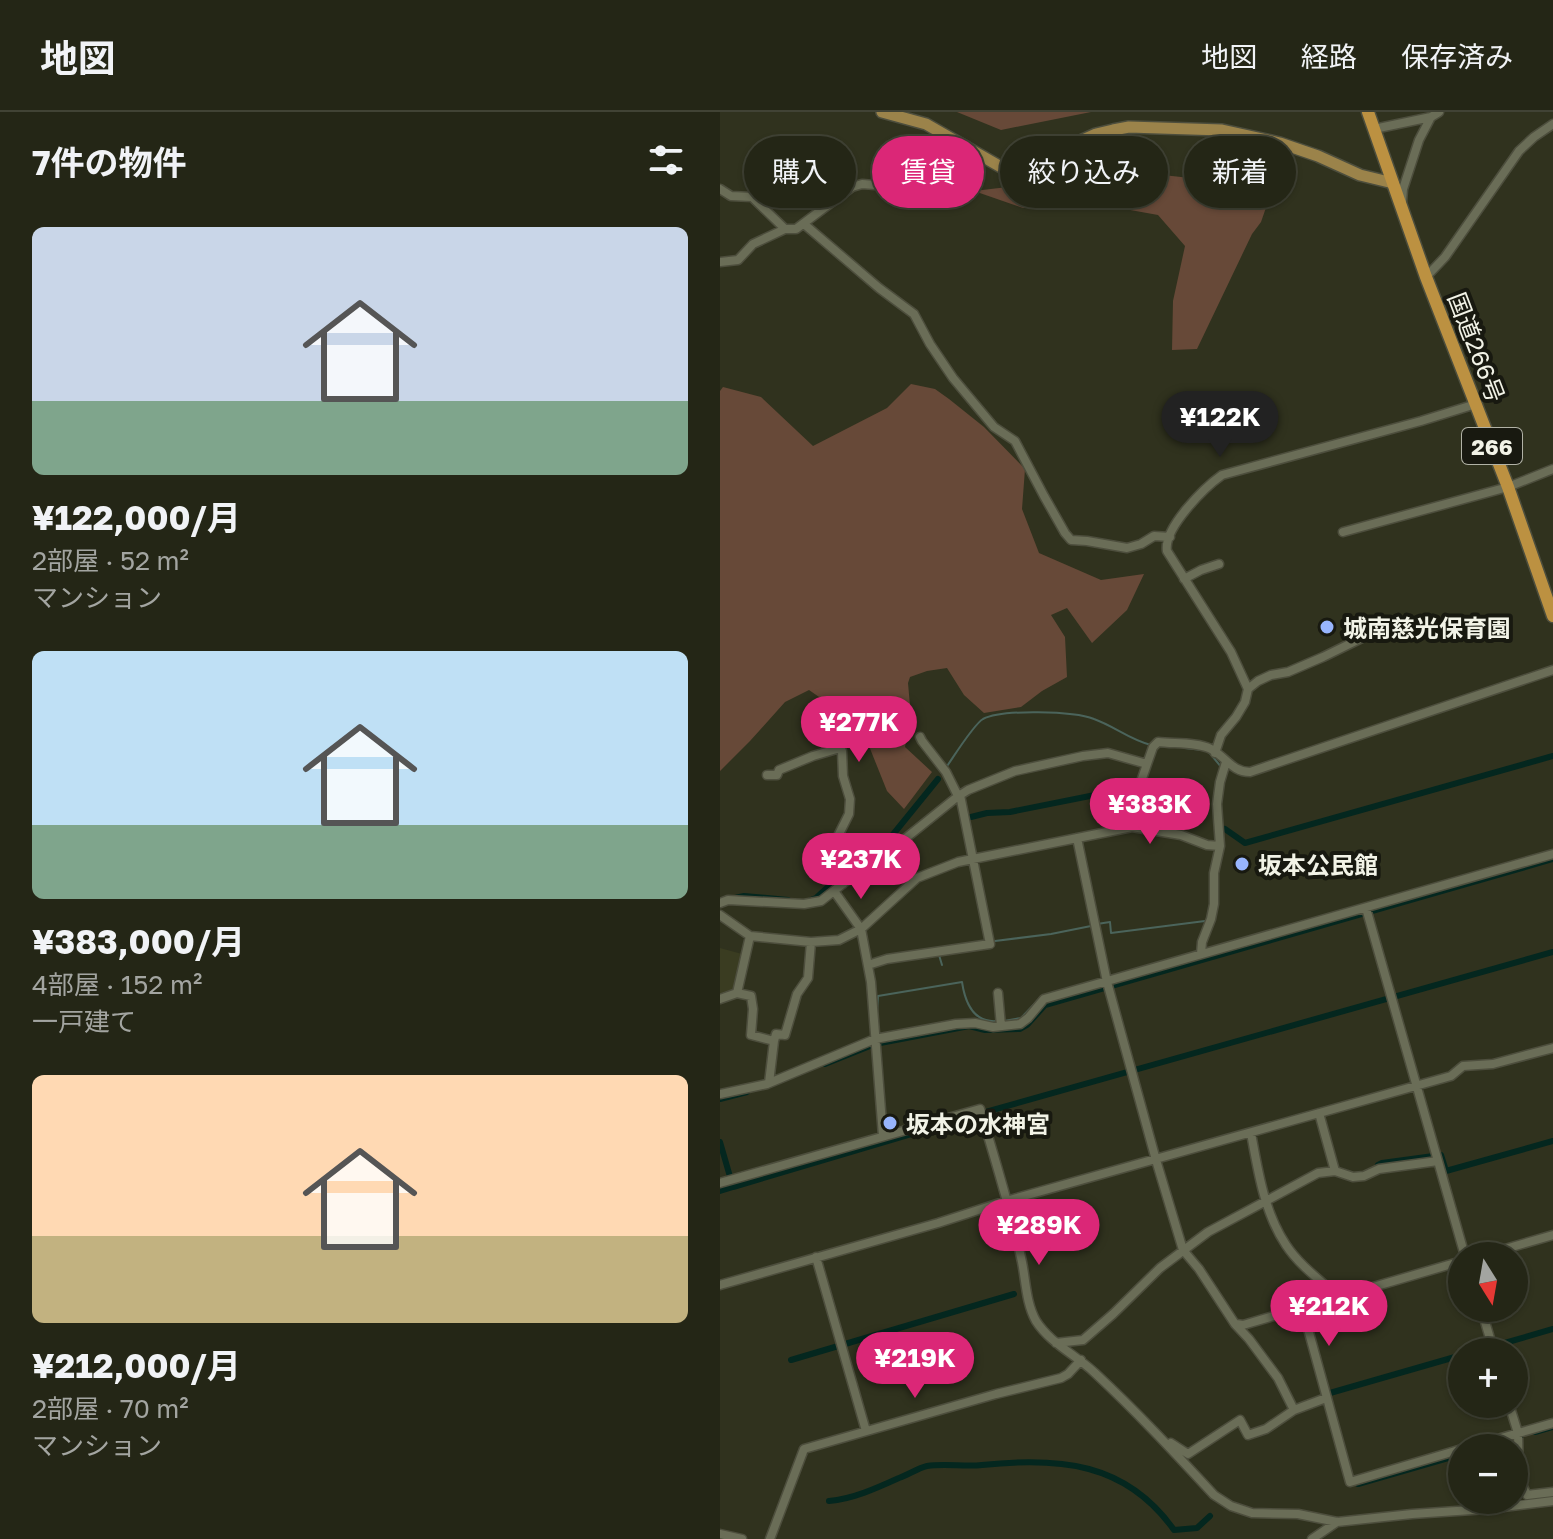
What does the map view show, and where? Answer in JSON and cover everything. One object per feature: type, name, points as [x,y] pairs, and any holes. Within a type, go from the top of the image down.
[{"type":"highway","name":"266","points":[[1368,112],[1393,183]]},
{"type":"highway","name":"国道266号","points":[[1393,183],[1508,487],[1553,616]]},
{"type":"main road","points":[[882,112],[926,124],[946,136]]},
{"type":"main road","points":[[984,158],[1001,167],[1016,168],[1096,134],[1129,127],[1222,130],[1280,143],[1360,175],[1393,183]]},
{"type":"street","points":[[1374,129],[1435,114]]},
{"type":"street","points":[[1402,208],[1403,189],[1419,140],[1435,114]]},
{"type":"street","points":[[1426,277],[1445,257],[1519,151],[1553,124]]},
{"type":"street","points":[[720,262],[738,260],[753,244],[785,229],[796,229],[852,187],[872,185]]},
{"type":"street","points":[[720,189],[731,196],[752,197],[785,229]]},
{"type":"street","points":[[804,224],[914,314],[953,378],[994,427],[1015,441],[1071,540],[1127,548],[1154,536],[1170,537]]},
{"type":"street","points":[[1215,753],[1221,735],[1245,702],[1248,689],[1231,652],[1167,551],[1166,544],[1180,518],[1222,475],[1476,404]]},
{"type":"street","points":[[1343,532],[1508,487],[1553,469]]},
{"type":"street","points":[[1184,579],[1219,564]]},
{"type":"street","points":[[1248,689],[1271,675],[1288,672],[1370,634]]},
{"type":"street","points":[[1132,827],[1136,796],[1153,747],[1158,742],[1211,749],[1239,770],[1250,772],[1553,670]]},
{"type":"street","points":[[868,965],[887,959],[990,944],[959,796],[920,737]]},
{"type":"street","points":[[767,775],[777,775],[779,770],[840,748],[843,776],[850,799],[849,814],[836,846],[843,884]]},
{"type":"street","points":[[720,903],[728,900],[804,904],[821,901],[959,796],[1015,771],[1108,753],[1147,764]]},
{"type":"street","points":[[1201,954],[1214,904],[1214,873],[1220,846],[1217,804],[1226,762]]},
{"type":"street","points":[[720,915],[750,936],[811,942],[839,940],[861,929],[917,878],[958,862],[1132,827],[1181,835],[1207,845],[1220,846]]},
{"type":"street","points":[[1077,838],[1107,982],[1183,1250],[1278,1378],[1294,1410]]},
{"type":"street","points":[[720,1094],[769,1083],[875,1039],[956,1024],[975,1023],[993,1027],[1020,1024],[1044,999],[1553,854]]},
{"type":"street","points":[[834,891],[861,929],[871,982],[883,1136]]},
{"type":"street","points":[[1366,908],[1461,1242]]},
{"type":"street","points":[[737,993],[750,936]]},
{"type":"street","points":[[769,1083],[776,1034],[785,1035],[797,994],[808,978],[811,942]]},
{"type":"street","points":[[720,999],[737,993],[751,996],[751,1035],[774,1041]]},
{"type":"street","points":[[998,993],[1001,1026]]},
{"type":"street","points":[[720,1285],[1418,1086],[1451,1076],[1463,1066],[1493,1064],[1553,1048]]},
{"type":"street","points":[[720,1183],[980,1109],[1034,1317],[1043,1331],[1081,1360],[1214,1495],[1231,1506],[1252,1513],[1298,1514],[1337,1522],[1553,1501]]},
{"type":"street","points":[[1319,1113],[1335,1171]]},
{"type":"street","points":[[1251,1133],[1260,1185],[1277,1230],[1287,1247],[1339,1297]]},
{"type":"street","points":[[1056,1343],[1083,1340],[1160,1268],[1211,1230],[1318,1173],[1335,1171],[1353,1177],[1364,1176],[1379,1169],[1438,1161]]},
{"type":"street","points":[[1528,1242],[1553,1235]]},
{"type":"street","points":[[816,1257],[866,1431]]},
{"type":"street","points":[[1235,1324],[1243,1325],[1448,1265]]},
{"type":"street","points":[[1302,1307],[1350,1482],[1448,1454]]},
{"type":"street","points":[[770,1539],[804,1449],[1061,1378],[1081,1360]]},
{"type":"street","points":[[1160,1437],[1188,1454],[1240,1420],[1248,1435],[1266,1429],[1294,1410],[1326,1398]]},
{"type":"street","points":[[1513,1418],[1518,1433],[1519,1478],[1527,1495],[1553,1492]]},
{"type":"street","points":[[1515,1434],[1553,1423]]},
{"type":"street","points":[[1312,1539],[1337,1522]]},
{"type":"street","points":[[720,1534],[742,1539]]},
{"type":"shaded area","points":[[957,112],[1091,112],[1001,130]]},
{"type":"shaded area","points":[[1168,176],[1184,177],[1184,208],[1266,208],[1197,349],[1172,350],[1173,301],[1185,246],[1158,215],[1119,208],[1168,208]]},
{"type":"shaded area","points":[[1000,188],[1000,200],[984,194],[984,190]]},
{"type":"shaded area","points":[[911,384],[935,389],[949,399],[984,427],[1025,469],[1022,509],[1039,553],[1101,580],[1144,574],[1127,610],[1092,643],[1067,608],[1051,615],[1065,637],[1067,677],[1021,707],[984,713],[964,695],[947,668],[910,677],[911,717],[905,747],[932,772],[904,809],[887,791],[861,726],[809,690],[785,702],[720,771],[720,391],[723,387],[761,397],[813,446],[887,408]]},
{"type":"shaded area","points":[[720,948],[742,954],[734,991],[720,995]]},
{"type":"waterway","points":[[945,769],[979,722],[1006,714],[1038,712],[1084,716],[1151,745]]},
{"type":"waterway","points":[[1157,746],[1178,747]]},
{"type":"waterway","points":[[1185,748],[1202,750]]},
{"type":"waterway","points":[[1208,751],[1222,768]]},
{"type":"waterway","points":[[1225,829],[1245,843],[1553,756]]},
{"type":"waterway","points":[[811,900],[850,867],[878,853],[938,779]]},
{"type":"waterway","points":[[971,817],[1110,792],[1132,797]]},
{"type":"waterway","points":[[825,1064],[875,1044],[969,1026],[985,1030],[1020,1029],[1045,1005],[1553,859]]},
{"type":"waterway","points":[[735,898],[788,900]]},
{"type":"waterway","points":[[1097,924],[1110,922],[1111,933],[1205,921]]},
{"type":"waterway","points":[[995,941],[1091,926]]},
{"type":"waterway","points":[[733,1187],[938,1126],[950,1129],[968,1117],[1553,952]]},
{"type":"waterway","points":[[939,955],[942,965]]},
{"type":"waterway","points":[[877,1012],[878,996],[962,982],[965,997],[976,1015],[997,1021]]},
{"type":"waterway","points":[[1004,1021],[1021,1018],[1041,997]]},
{"type":"waterway","points":[[720,1099],[747,1092]]},
{"type":"waterway","points":[[1378,1165],[1441,1155],[1446,1171],[1553,1141]]},
{"type":"waterway","points":[[720,1142],[733,1187],[720,1191]]},
{"type":"waterway","points":[[791,1360],[1014,1294]]},
{"type":"waterway","points":[[1522,1338],[1553,1329]]},
{"type":"waterway","points":[[1330,1393],[1448,1359]]},
{"type":"waterway","points":[[1535,1432],[1553,1427]]},
{"type":"waterway","points":[[1358,1484],[1448,1458]]},
{"type":"waterway","points":[[829,1501],[865,1492],[927,1466],[1038,1462],[1089,1469],[1112,1477],[1135,1490],[1155,1507],[1174,1530],[1197,1528],[1210,1516]]},
{"type":"place","name":"城南慈光保育園","points":[[1327,627]]},
{"type":"place","name":"坂本公民館","points":[[1242,864]]},
{"type":"place","name":"坂本の水神宮","points":[[890,1123]]}]
